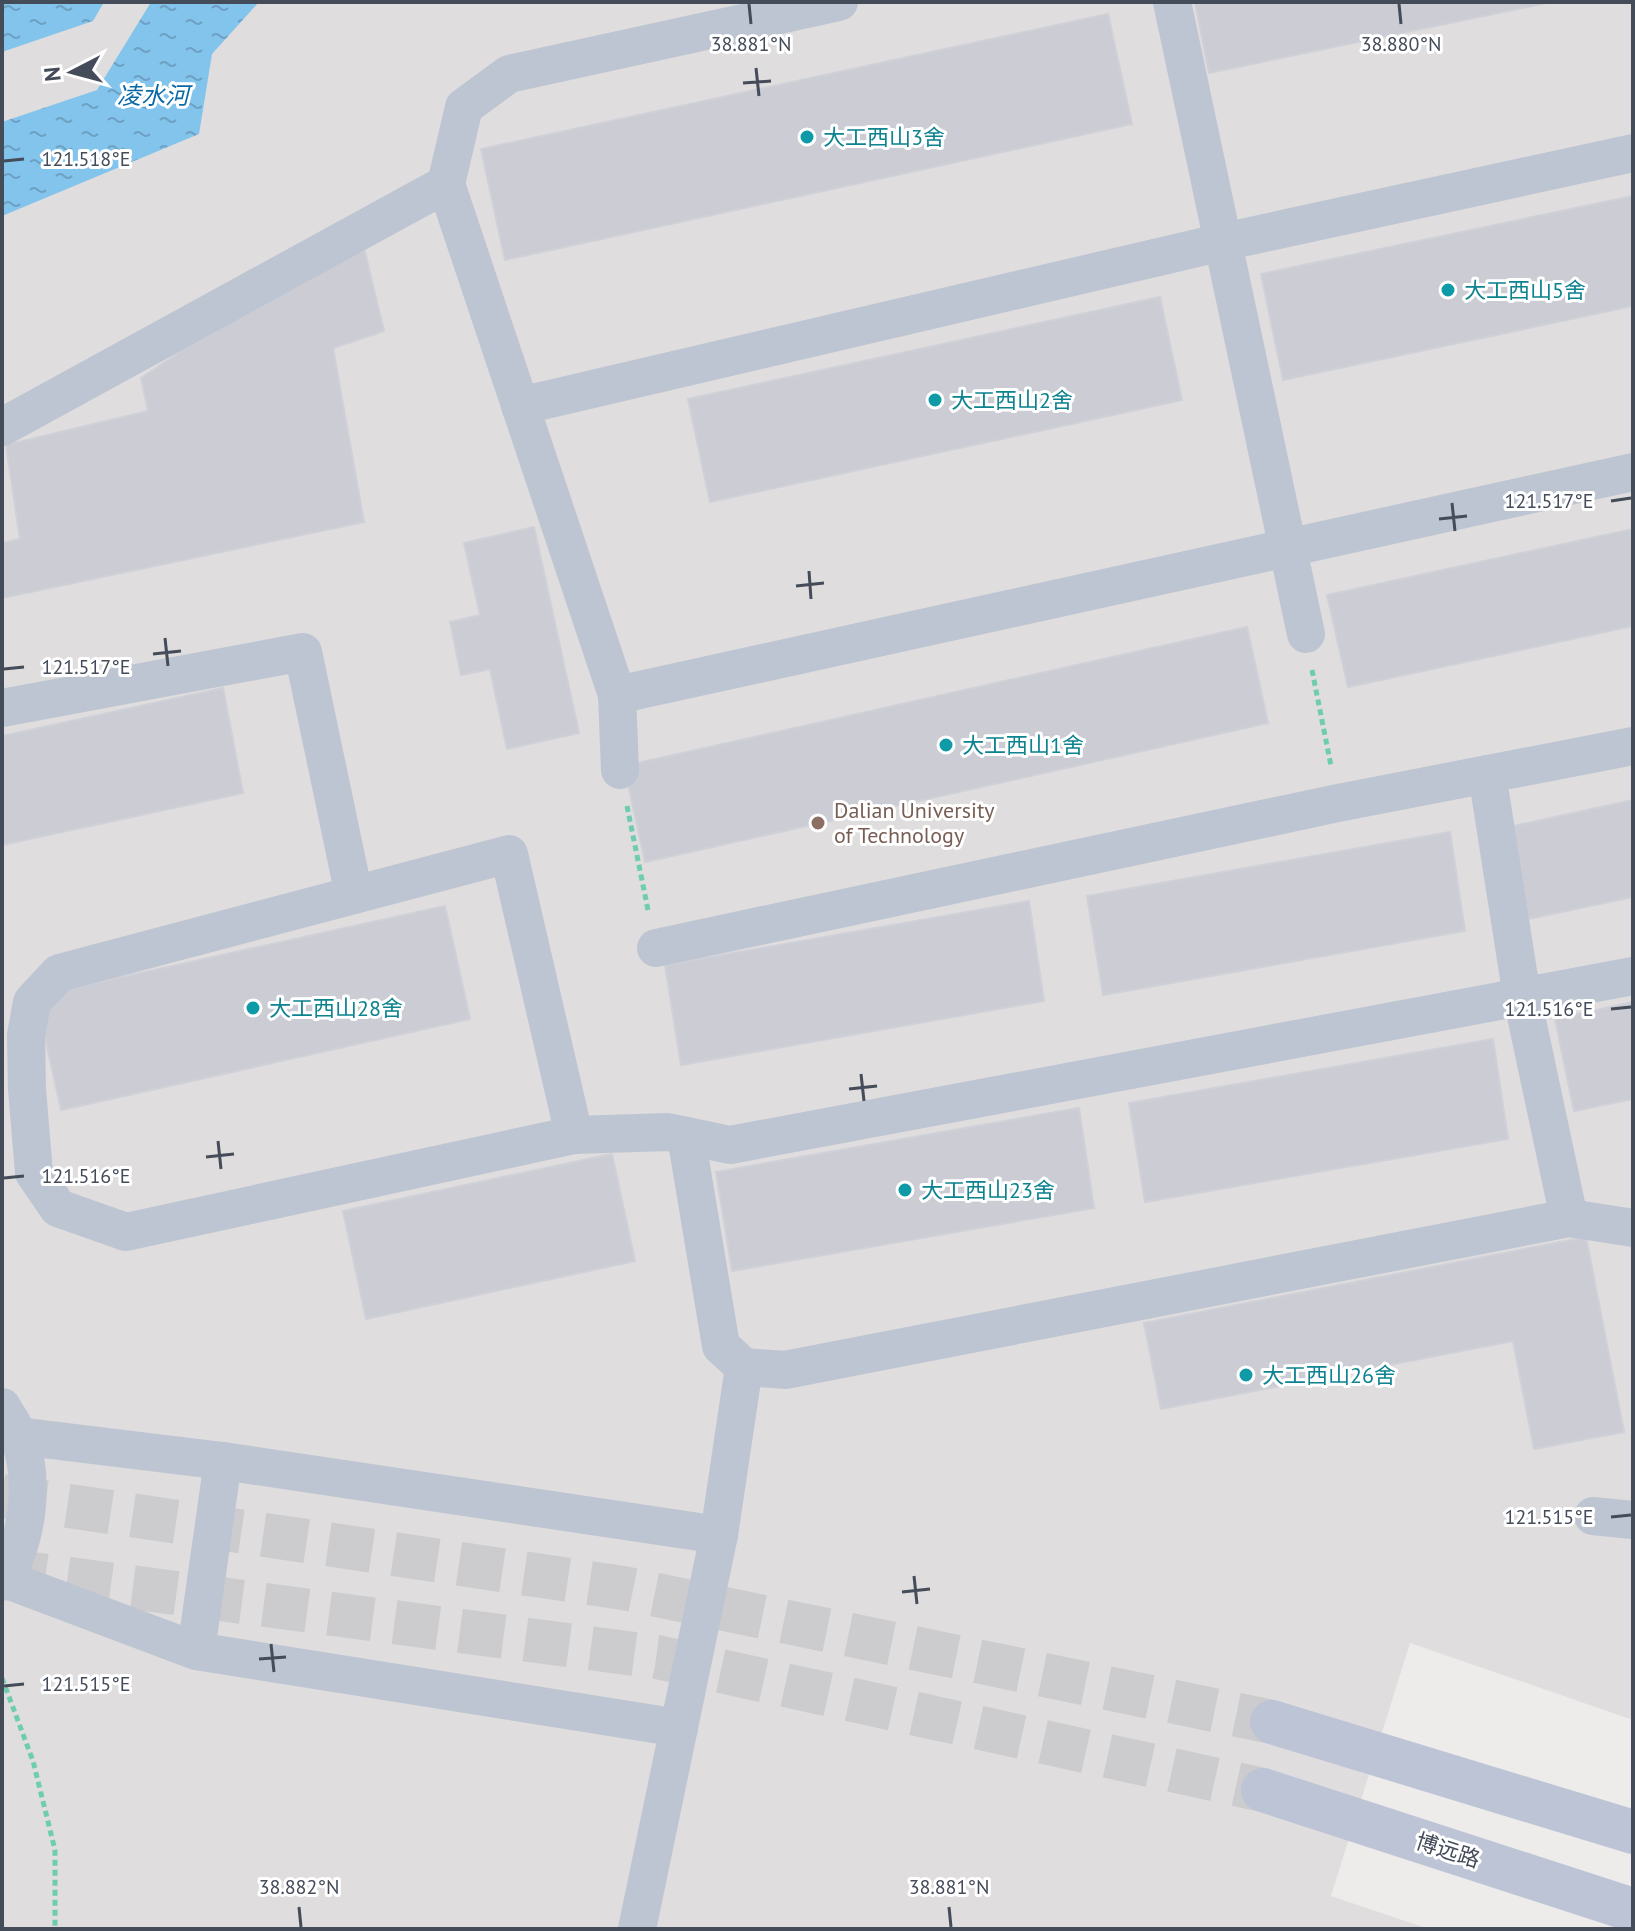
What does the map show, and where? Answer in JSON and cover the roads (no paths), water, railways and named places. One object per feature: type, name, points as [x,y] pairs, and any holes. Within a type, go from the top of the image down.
[{"type":"main road","points":[[1272,1722],[1633,1832]]},
{"type":"main road","name":"博远路","points":[[1263,1790],[1633,1910]]},
{"type":"street","points":[[620,770],[617,695],[446,184],[464,107],[509,74],[839,2]]},
{"type":"street","points":[[1172,2],[1306,634]]},
{"type":"street","points":[[520,406],[1223,242],[1633,153]]},
{"type":"street","points":[[2,427],[446,184]]},
{"type":"street","points":[[617,695],[1633,472]]},
{"type":"street","points":[[2,708],[303,652],[354,895]]},
{"type":"street","points":[[656,948],[1338,803],[1633,746]]},
{"type":"street","points":[[1487,774],[1522,997],[1569,1218]]},
{"type":"street","points":[[574,1135],[509,854],[59,973],[32,1002],[26,1035],[34,1173],[58,1208],[126,1232],[574,1135],[668,1132],[730,1145],[1633,976]]},
{"type":"street","points":[[686,1136],[721,1346],[744,1367],[785,1370],[1569,1218],[1633,1228]]},
{"type":"street","points":[[637,1929],[719,1535],[744,1367]]},
{"type":"street","points":[[679,1728],[196,1651],[3,1580],[24,1533],[28,1484],[10,1421],[223,1461],[719,1535]]},
{"type":"street","points":[[196,1651],[223,1461]]},
{"type":"street","points":[[1593,1516],[1633,1520]]},
{"type":"water","points":[[2,2],[104,2],[93,21],[2,52]]},
{"type":"water","name":"凌水河","points":[[151,2],[259,2],[212,54],[199,134],[2,216],[2,122],[97,90]]},
{"type":"tunnel","points":[[2,1496],[623,1588],[1272,1722]]},
{"type":"tunnel","points":[[2,1570],[657,1657],[1263,1790]]},
{"type":"place","name":"大工西山3舍","points":[[807,137]]},
{"type":"place","name":"大工西山5舍","points":[[1448,290]]},
{"type":"place","name":"大工西山2舍","points":[[935,400]]},
{"type":"place","name":"大工西山1舍","points":[[946,745]]},
{"type":"place","name":"Dalian University of Technology","points":[[818,823]]},
{"type":"place","name":"大工西山28舍","points":[[253,1008]]},
{"type":"place","name":"大工西山23舍","points":[[905,1190]]},
{"type":"place","name":"大工西山26舍","points":[[1246,1375]]}]
